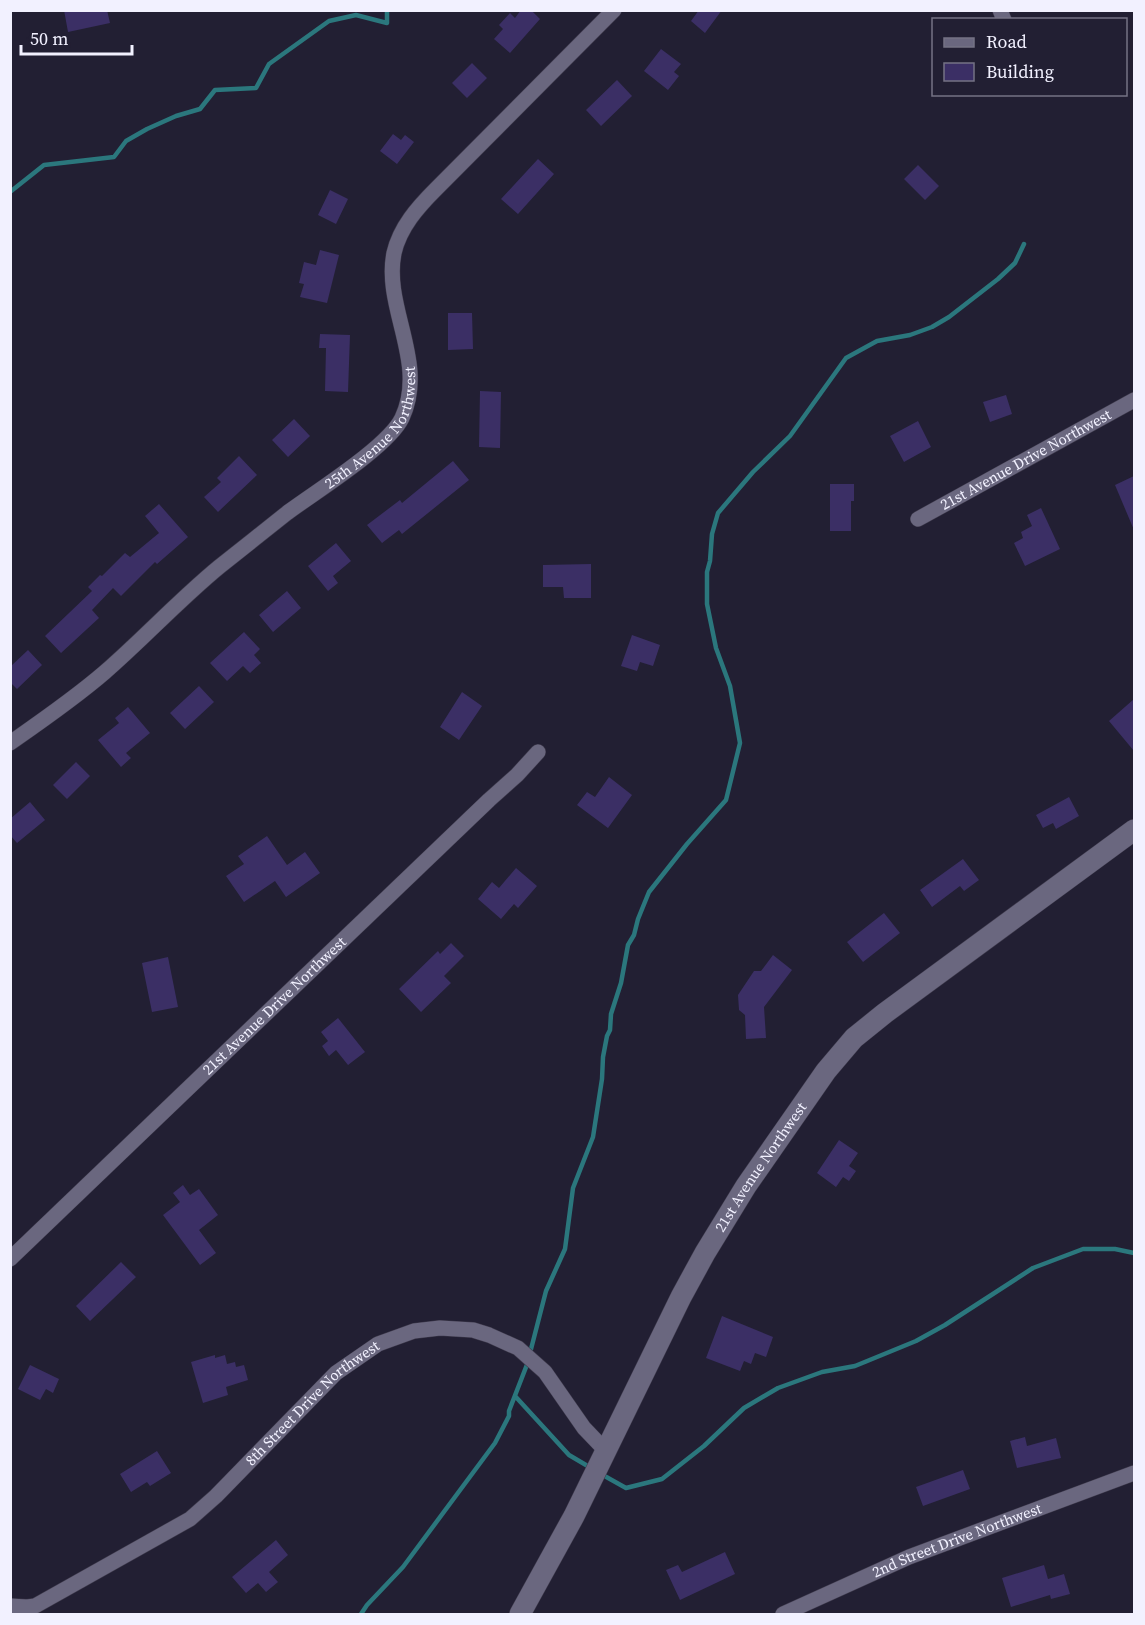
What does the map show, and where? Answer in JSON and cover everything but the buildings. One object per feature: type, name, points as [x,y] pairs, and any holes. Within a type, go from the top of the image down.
[{"type":"street","name":"25th Avenue Northwest","points":[[10,743],[82,691],[218,569],[287,513],[388,437],[400,422],[407,408],[411,387],[409,363],[393,277],[394,253],[403,230],[421,204],[614,10]]},
{"type":"street","name":"21st Avenue Drive Northwest","points":[[918,519],[1134,400]]},
{"type":"street","name":"21st Avenue Drive Northwest","points":[[10,1259],[480,808],[517,776],[538,752]]},
{"type":"street","name":"21st Avenue Northwest","points":[[520,1614],[606,1451],[705,1254],[746,1186],[826,1071],[854,1038],[885,1013],[1134,830]]},
{"type":"street","name":"8th Street Drive Northwest","points":[[10,1606],[35,1606],[190,1519],[216,1496],[336,1373],[378,1344],[414,1331],[440,1328],[473,1330],[518,1348],[545,1372],[584,1428],[606,1451]]},
{"type":"street","name":"2nd Street Drive Northwest","points":[[783,1614],[909,1557],[1134,1473]]},
{"type":"waterway","points":[[10,192],[44,165],[114,157],[126,141],[147,129],[176,116],[200,109],[215,90],[256,88],[269,64],[329,21],[356,15],[387,23],[387,10]]},
{"type":"waterway","points":[[530,1353],[546,1291],[565,1249],[573,1188],[593,1137],[603,1057],[628,945],[634,935],[649,892],[726,800],[740,743],[730,686],[716,648],[707,604],[707,572],[712,534],[718,513],[753,472],[790,436],[846,358],[877,341],[910,335],[932,327],[949,317],[1015,263],[1024,244]]},
{"type":"waterway","points":[[601,1474],[626,1488],[662,1479],[704,1446],[744,1408],[778,1388],[822,1372],[855,1366],[916,1341],[1033,1268],[1083,1249],[1115,1249],[1134,1253]]},
{"type":"waterway","points":[[361,1614],[403,1567],[495,1443],[509,1416],[528,1362]]},
{"type":"waterway","points":[[515,1396],[569,1455],[591,1468]]}]
